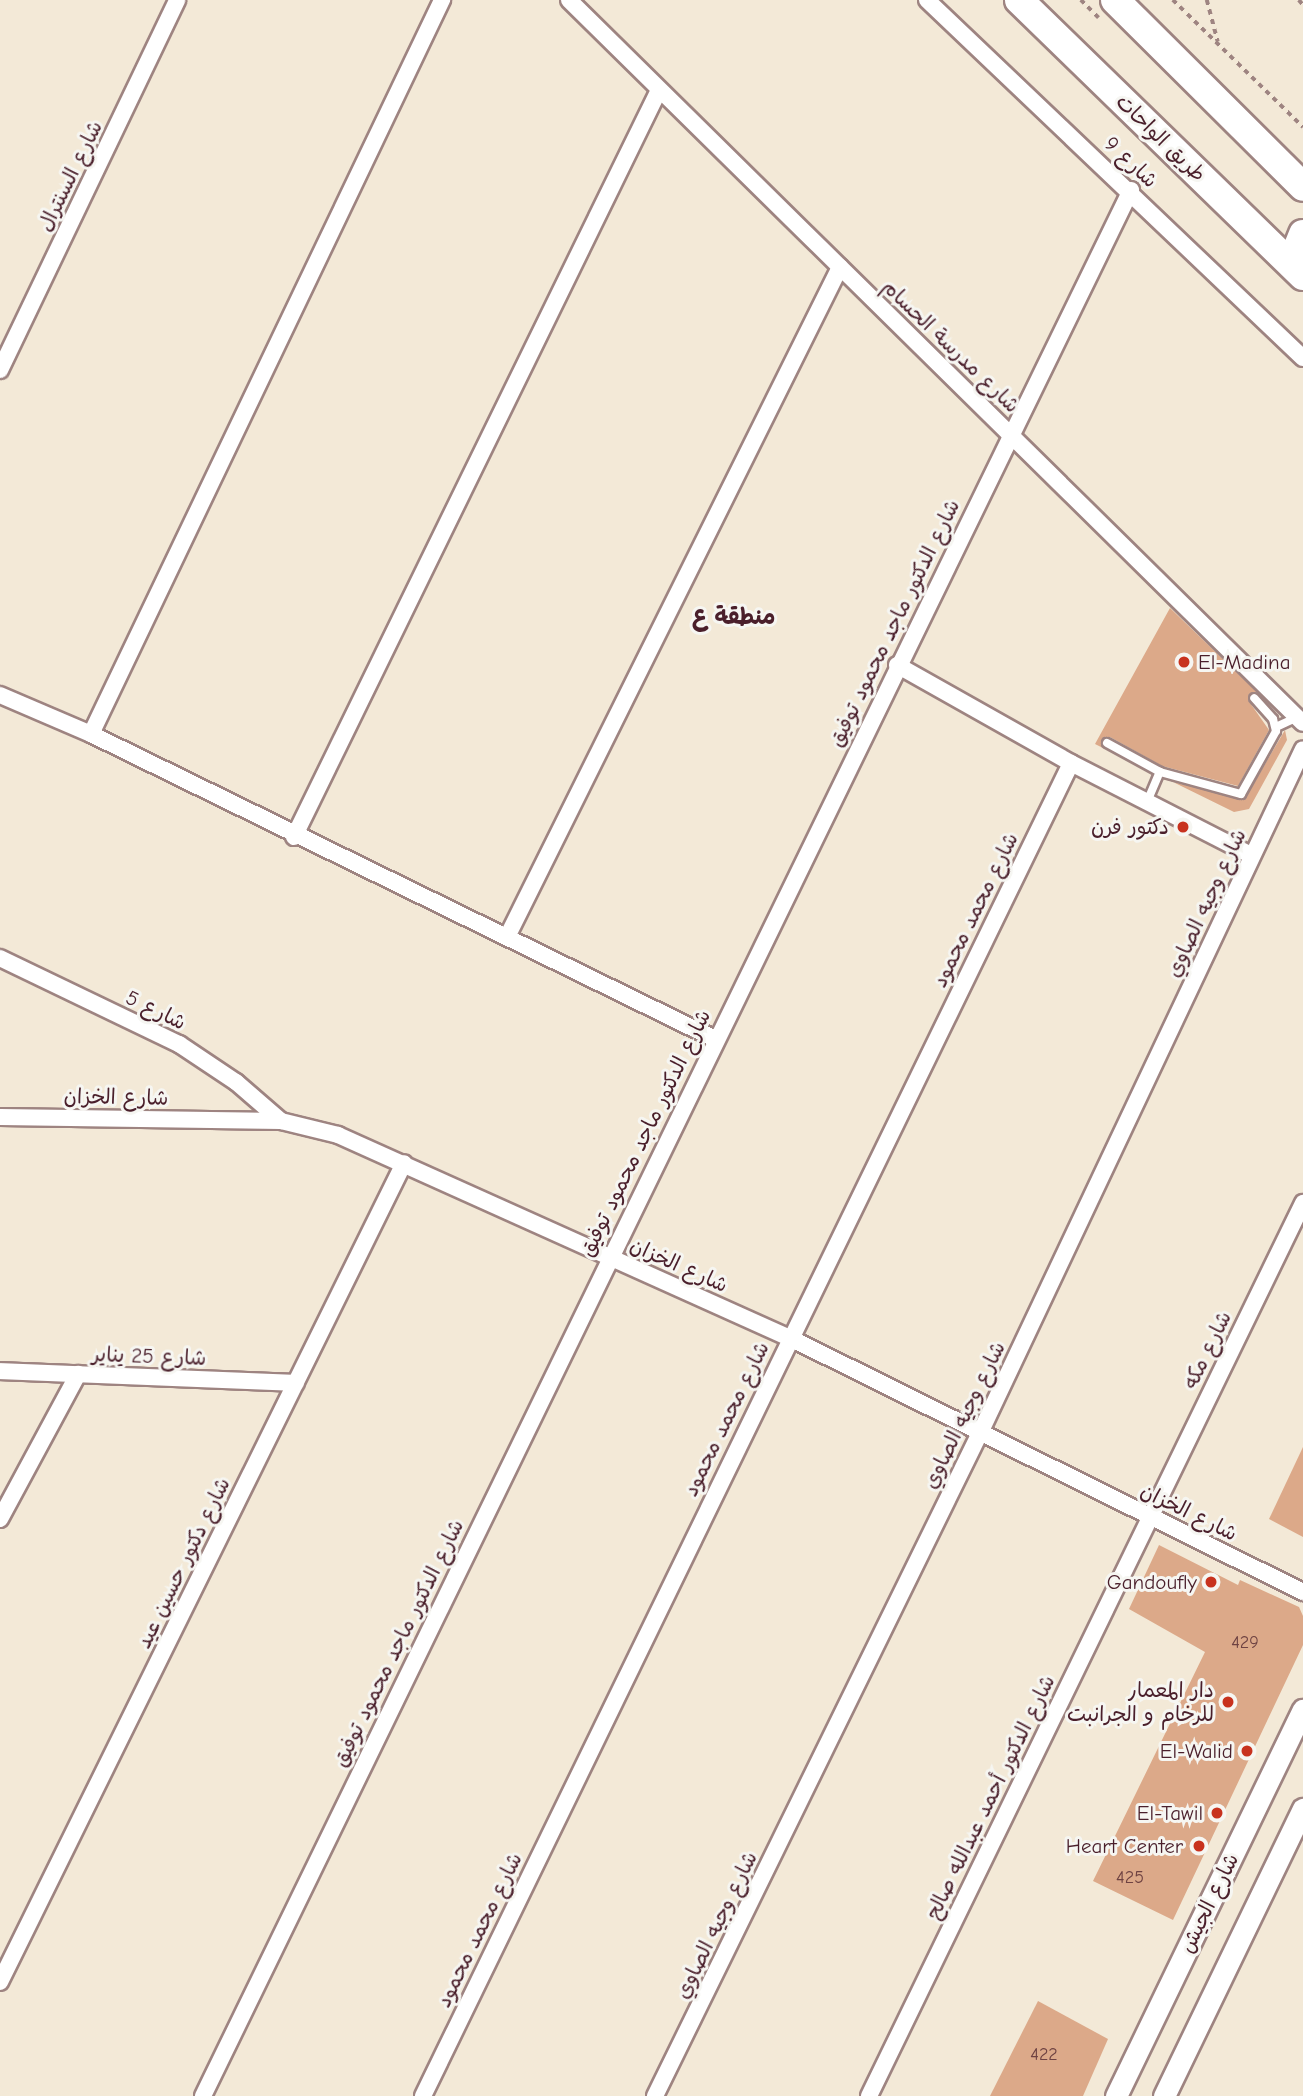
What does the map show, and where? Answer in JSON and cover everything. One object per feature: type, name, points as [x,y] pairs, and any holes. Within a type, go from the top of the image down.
[{"type":"highway","name":"طريق الواحات","points":[[1019,0],[1303,276]]},
{"type":"highway","points":[[1118,1],[1303,187]]},
{"type":"highway","points":[[1303,233],[1295,254],[1303,276]]},
{"type":"street","name":"شارع السنترال","points":[[0,370],[177,0]]},
{"type":"street","points":[[91,734],[442,0]]},
{"type":"street","name":"شارع مدرسة الحسام","points":[[569,0],[658,92],[841,267],[1300,720]]},
{"type":"street","name":"شارع 9","points":[[927,0],[1131,190],[1303,358]]},
{"type":"street","points":[[295,837],[658,92]]},
{"type":"street","name":"شارع الدكتور ماجد محمود توفيق","points":[[202,2096],[608,1255],[1131,190]]},
{"type":"street","points":[[508,935],[841,267]]},
{"type":"street","points":[[897,665],[1071,763],[1251,855]]},
{"type":"street","points":[[0,695],[91,734],[295,837],[508,935],[715,1039]]},
{"type":"street","name":"شارع وجيه الصاوي","points":[[655,2096],[980,1433],[1303,748]]},
{"type":"street","name":"شارع محمد محمود","points":[[423,2096],[788,1338],[1071,763]]},
{"type":"street","name":"شارع 5","points":[[0,958],[179,1044],[236,1082],[281,1121]]},
{"type":"street","name":"شارع الخزان","points":[[0,1117],[281,1121],[338,1135],[788,1338],[1303,1592]]},
{"type":"street","name":"شارع دكتور حسين عيد","points":[[0,1982],[404,1163]]},
{"type":"street","name":"شارع مكه","points":[[1148,1516],[1303,1203]]},
{"type":"street","name":"شارع 25 يناير","points":[[0,1371],[296,1382]]},
{"type":"street","points":[[0,1519],[78,1374]]},
{"type":"street","name":"شارع الدكتور أحمد عبدالله صالح","points":[[869,2096],[1148,1516]]},
{"type":"street","name":"شارع الجيش","points":[[1116,2096],[1303,1710]]},
{"type":"street","name":"شارع الجيش","points":[[1164,2096],[1303,1809]]},
{"type":"lane","points":[[1254,698],[1276,727]]},
{"type":"lane","points":[[1107,743],[1160,772],[1241,794],[1276,727],[1300,720]]},
{"type":"lane","points":[[1147,802],[1160,772]]},
{"type":"path","points":[[1173,0],[1303,127]]},
{"type":"path","points":[[1206,0],[1219,44]]},
{"type":"path","points":[[1299,0],[1303,5]]},
{"type":"building","name":"El-Madina","points":[[1170,608],[1257,692],[1249,694],[1248,700],[1269,730],[1238,786],[1162,766],[1110,737],[1101,740],[1105,749],[1095,744]]},
{"type":"building","points":[[1285,730],[1287,740],[1249,809],[1234,812],[1173,782],[1244,800]]},
{"type":"building","points":[[1303,1447],[1303,1537],[1269,1519]]},
{"type":"building","points":[[1159,1545],[1238,1585],[1240,1580],[1299,1607],[1303,1616],[1303,1645],[1173,1920],[1093,1881],[1205,1652],[1129,1609]]},
{"type":"building","points":[[1038,2001],[1108,2039],[1083,2096],[990,2096]]},
{"type":"place","name":"El-Madina","points":[[1184,662]]},
{"type":"place","name":"دكتور فرن","points":[[1183,827]]},
{"type":"place","name":"Gandoufly","points":[[1211,1582]]},
{"type":"place","name":"دار المعمار للرخام و الجرانبت","points":[[1228,1702]]},
{"type":"place","name":"El-Walid","points":[[1247,1751]]},
{"type":"place","name":"El-Tawil","points":[[1217,1813]]},
{"type":"place","name":"Heart Center","points":[[1199,1846]]},
{"type":"district","name":"منطقة ع","points":[[734,617]]}]
